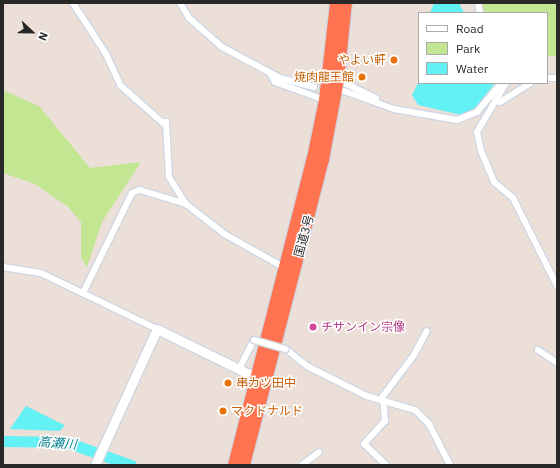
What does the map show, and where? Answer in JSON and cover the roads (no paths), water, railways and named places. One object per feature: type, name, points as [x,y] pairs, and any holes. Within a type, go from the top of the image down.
[{"type":"highway","name":"国道3号","points":[[234,465],[286,268],[325,100],[336,3]]},
{"type":"highway","name":"国道3号","points":[[244,465],[321,167],[338,80],[346,3]]},
{"type":"street","points":[[73,3],[102,48],[121,86],[163,123],[166,122],[169,177],[186,204],[226,235],[286,268]]},
{"type":"street","points":[[180,3],[189,18],[222,47],[270,73],[314,87]]},
{"type":"street","points":[[270,73],[275,82],[325,100]]},
{"type":"street","points":[[338,80],[394,109],[465,119],[477,112],[499,84]]},
{"type":"street","points":[[505,84],[477,132],[483,158],[494,182],[513,198],[557,286]]},
{"type":"street","points":[[495,100],[500,102],[529,84]]},
{"type":"street","points":[[344,91],[380,102]]},
{"type":"street","points":[[82,293],[132,193],[140,190],[186,204]]},
{"type":"street","points":[[3,267],[41,273],[257,378]]},
{"type":"street","points":[[95,465],[157,329]]},
{"type":"street","points":[[386,465],[364,444],[385,421],[381,401],[427,331]]},
{"type":"street","points":[[239,369],[249,343],[254,340],[286,349],[307,366],[381,401],[421,414],[450,465]]},
{"type":"street","points":[[538,350],[557,363]]},
{"type":"street","points":[[302,465],[319,452]]},
{"type":"water","points":[[434,3],[459,3],[464,12],[430,12]]},
{"type":"water","points":[[418,83],[494,84],[475,108],[461,115],[418,105],[412,95]]},
{"type":"water","points":[[26,406],[64,425],[63,428],[59,431],[10,429]]},
{"type":"waterway","name":"高瀬川","points":[[3,441],[66,442],[131,465]]},
{"type":"place","name":"やよい軒","points":[[394,60]]},
{"type":"place","name":"焼肉龍王館","points":[[362,77]]},
{"type":"place","name":"チサンイン宗像","points":[[313,327]]},
{"type":"place","name":"串カツ田中","points":[[228,383]]},
{"type":"place","name":"マクドナルド","points":[[223,411]]}]
